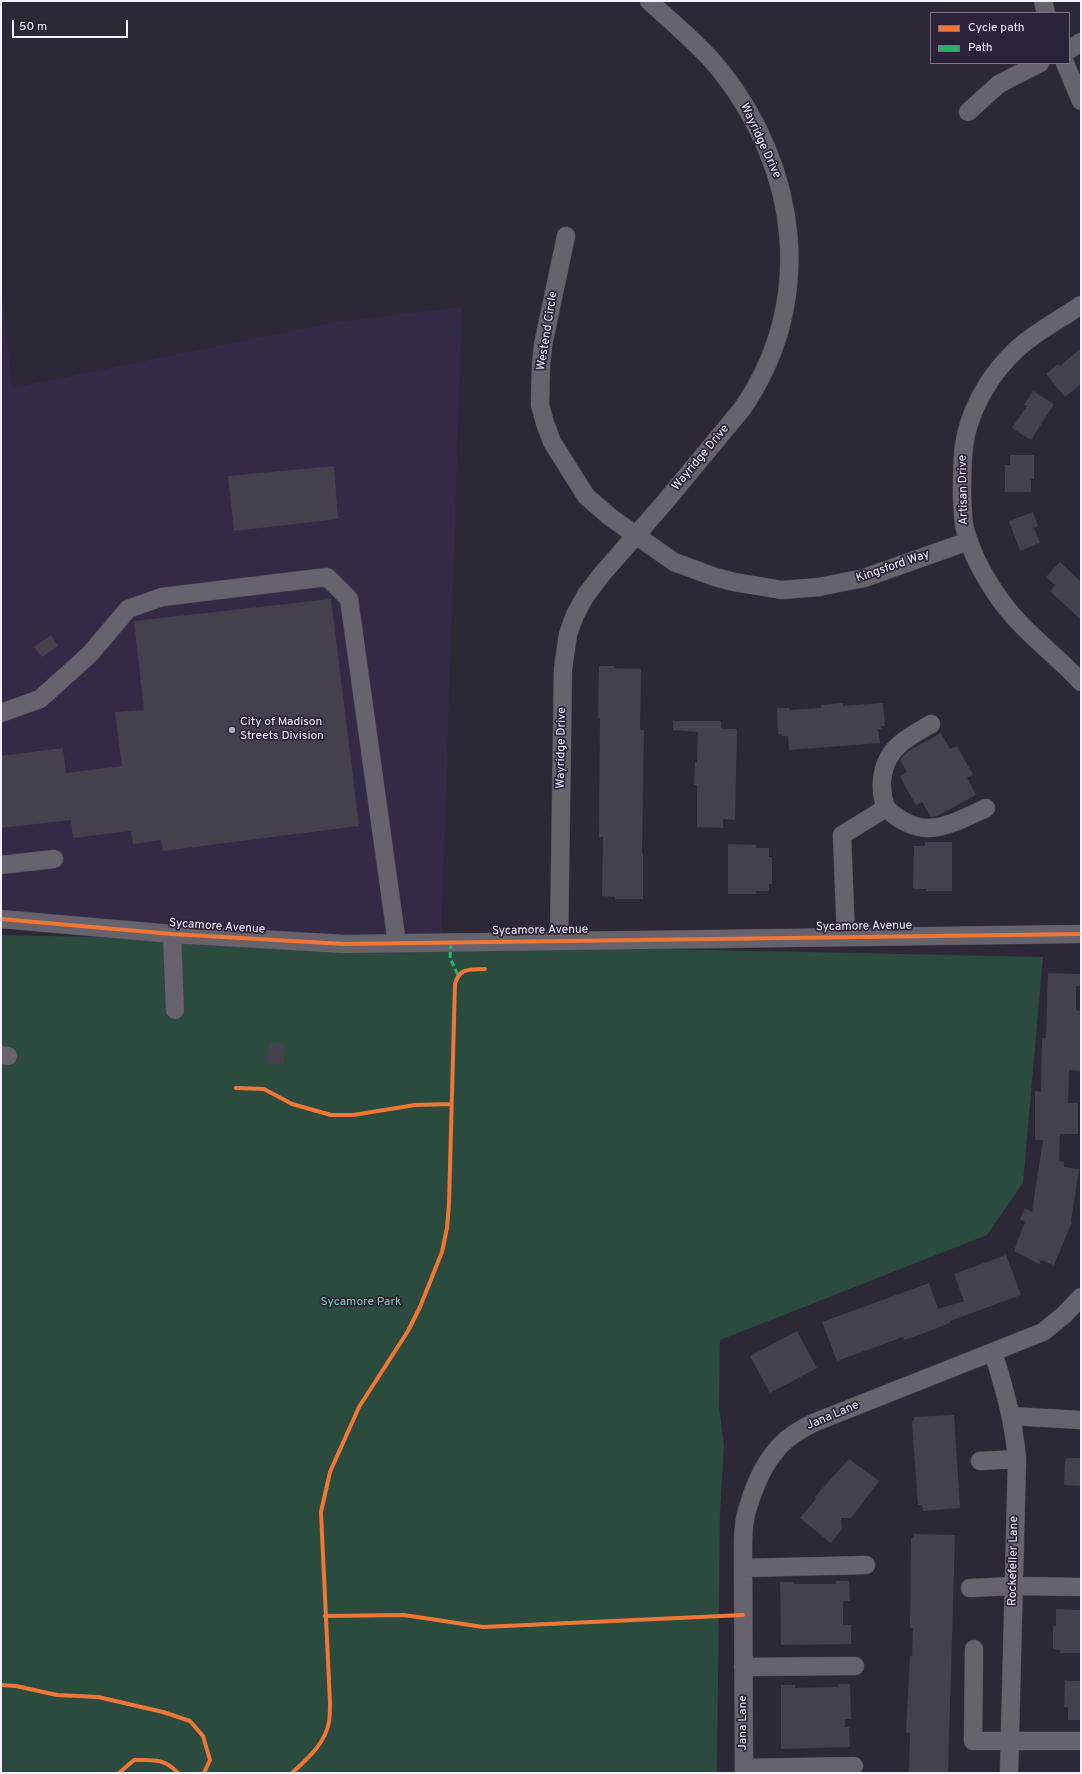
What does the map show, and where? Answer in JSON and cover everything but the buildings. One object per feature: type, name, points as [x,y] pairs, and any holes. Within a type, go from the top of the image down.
[{"type":"street","name":"Wayridge Drive","points":[[559,941],[564,652],[568,634],[575,615],[586,595],[602,574],[636,536],[742,409],[761,379],[778,339],[789,282],[789,233],[784,198],[780,182],[749,112],[721,71],[707,55],[649,1]]},
{"type":"street","points":[[1043,1],[1046,12]]},
{"type":"street","points":[[1070,49],[1081,42]]},
{"type":"street","points":[[968,112],[999,84],[1038,64]]},
{"type":"street","points":[[1066,64],[1081,101]]},
{"type":"street","name":"Westend Circle","points":[[566,236],[543,344],[541,365],[542,411],[552,442],[586,496],[636,536]]},
{"type":"street","name":"Artisan Drive","points":[[1081,305],[1018,348],[995,375],[980,399],[970,423],[964,445],[962,474],[963,520],[969,541],[983,573],[999,599],[1024,628],[1064,664],[1081,682]]},
{"type":"street","name":"Kingsford Way","points":[[636,536],[674,562],[715,577],[734,582],[782,590],[819,587],[864,578],[969,541]]},
{"type":"street","points":[[1,713],[40,699],[90,654],[128,610],[162,597],[327,576],[349,599],[397,943]]},
{"type":"street","points":[[931,724],[900,744],[890,754],[885,766],[881,785],[882,798],[886,808],[896,818],[911,826],[929,829],[947,825],[986,808]]},
{"type":"street","points":[[846,938],[842,835],[886,808]]},
{"type":"street","points":[[1,865],[54,859]]},
{"type":"street","name":"Sycamore Avenue","points":[[1,919],[172,934],[344,944],[1081,934]]},
{"type":"street","points":[[172,934],[175,1010]]},
{"type":"street","name":"Jana Lane","points":[[744,1770],[744,1524],[748,1507],[764,1467],[776,1451],[794,1434],[813,1423],[1044,1332],[1081,1297]]},
{"type":"street","name":"Rockefeller Lane","points":[[993,1352],[1011,1416],[1017,1459],[1009,1773]]},
{"type":"street","points":[[1011,1416],[1081,1420]]},
{"type":"street","points":[[980,1461],[1017,1459]]},
{"type":"street","points":[[743,1568],[866,1565]]},
{"type":"street","points":[[970,1588],[1014,1586],[1081,1587]]},
{"type":"street","points":[[974,1649],[973,1741],[1081,1741]]},
{"type":"street","points":[[743,1667],[855,1666]]},
{"type":"street","points":[[744,1770],[854,1766]]},
{"type":"shaded area","points":[[1,277],[12,388],[336,322],[462,307],[441,943],[1,919]]},
{"type":"green space","name":"Sycamore Park","points":[[1,935],[1043,957],[1023,1183],[987,1235],[720,1340],[719,1407],[724,1445],[720,1512],[717,1773],[1,1773]]},
{"type":"marked path","points":[[451,943],[450,958],[458,975]]},
{"type":"cycle path","points":[[1,919],[172,934],[344,944],[1081,934]]},
{"type":"cycle path","points":[[292,1773],[315,1750],[324,1737],[329,1720],[330,1703],[321,1512],[330,1472],[359,1407],[408,1331],[420,1307],[442,1252],[447,1228],[449,1204],[455,984],[462,972],[466,970],[485,969]]},
{"type":"cycle path","points":[[236,1088],[264,1089],[292,1104],[331,1115],[353,1115],[415,1105],[451,1104]]},
{"type":"cycle path","points":[[325,1616],[404,1615],[483,1627],[743,1615]]},
{"type":"cycle path","points":[[1,1685],[16,1686],[57,1695],[98,1697],[163,1712],[190,1721],[203,1736],[210,1760],[204,1773]]},
{"type":"cycle path","points":[[119,1773],[134,1760],[163,1762],[178,1773]]},
{"type":"place","name":"City of Madison Streets Division","points":[[232,730]]}]
